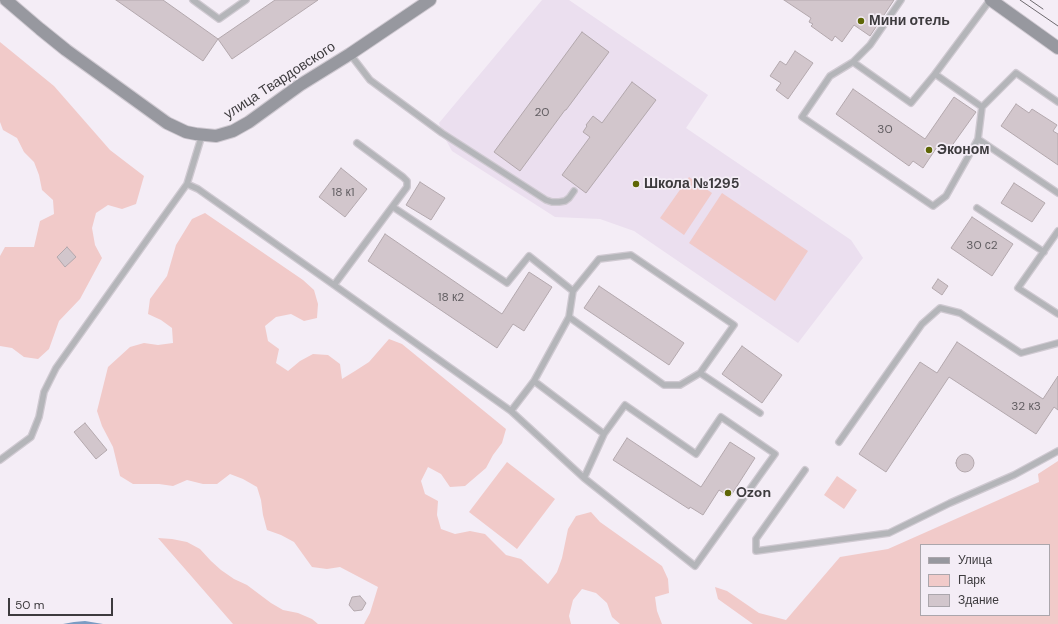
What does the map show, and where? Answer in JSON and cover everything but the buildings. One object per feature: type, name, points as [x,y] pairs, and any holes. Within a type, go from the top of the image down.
[{"type":"main road","name":"улица Твардовского","points":[[6,0],[40,30],[66,50],[167,122],[186,132],[202,135],[220,135],[238,129],[300,85],[350,54],[430,0]]},
{"type":"main road","points":[[991,0],[1058,48]]},
{"type":"lane","points":[[194,0],[219,19],[246,0]]},
{"type":"lane","points":[[901,0],[870,45],[853,62],[830,76],[802,117],[933,206],[946,196],[978,139],[982,107],[1016,73],[1058,102]]},
{"type":"lane","points":[[853,62],[911,103],[991,0]]},
{"type":"lane","points":[[350,54],[367,77],[376,84],[442,133],[546,200],[552,202],[564,201],[569,198],[574,191]]},
{"type":"lane","points":[[935,74],[982,107]]},
{"type":"lane","points":[[0,460],[31,437],[39,417],[44,392],[56,368],[187,184],[202,135]]},
{"type":"lane","points":[[978,139],[1058,193]]},
{"type":"lane","points":[[334,285],[407,187],[407,181],[403,177],[357,143]]},
{"type":"lane","points":[[187,184],[198,189],[511,411],[584,478],[695,566],[775,454],[721,417],[696,454],[625,404],[604,434],[584,478]]},
{"type":"lane","points":[[393,207],[507,283],[529,256],[574,291]]},
{"type":"lane","points":[[977,208],[1044,252]]},
{"type":"lane","points":[[1058,231],[1018,288],[1058,314]]},
{"type":"lane","points":[[511,411],[534,381],[569,317],[574,291],[600,259],[631,255],[734,325],[700,373],[680,386],[664,385],[569,317]]},
{"type":"lane","points":[[839,442],[922,324],[940,308],[960,313],[1021,353],[1058,344]]},
{"type":"lane","points":[[700,373],[760,413]]},
{"type":"lane","points":[[534,381],[604,434]]},
{"type":"lane","points":[[805,470],[756,539],[756,551],[889,533],[950,503],[1014,475],[1058,451]]},
{"type":"shaded area","name":"Школа №1295","points":[[542,0],[569,0],[708,95],[686,128],[851,240],[863,258],[798,343],[634,231],[600,219],[555,217],[452,151],[442,133],[439,123]]},
{"type":"green space","points":[[0,42],[54,86],[110,150],[144,176],[136,204],[122,209],[108,205],[96,213],[92,228],[95,245],[102,258],[80,299],[59,321],[49,349],[38,359],[24,357],[12,348],[0,346],[0,256],[5,247],[34,247],[40,221],[54,214],[53,200],[42,190],[39,175],[34,162],[24,152],[17,138],[3,130],[0,122]]},
{"type":"green space","points":[[689,177],[712,193],[684,235],[660,218]]},
{"type":"green space","points":[[722,193],[808,251],[775,301],[689,243]]},
{"type":"green space","points":[[205,213],[303,280],[314,290],[318,304],[317,318],[304,321],[291,314],[276,317],[265,326],[268,341],[279,349],[276,363],[288,371],[300,361],[313,354],[328,355],[340,364],[342,379],[369,362],[389,339],[402,344],[506,429],[502,443],[486,468],[465,486],[450,487],[441,474],[428,467],[421,481],[425,494],[438,501],[437,515],[441,529],[455,534],[470,531],[485,534],[506,555],[521,559],[548,584],[557,572],[562,558],[568,529],[576,516],[591,512],[600,522],[662,566],[668,579],[669,593],[655,597],[657,611],[662,624],[620,624],[612,617],[607,603],[596,593],[582,589],[573,600],[569,616],[571,624],[364,624],[370,613],[378,587],[340,567],[327,569],[312,567],[294,542],[267,530],[257,487],[230,474],[217,484],[203,484],[187,480],[173,486],[159,484],[133,484],[120,476],[113,447],[102,426],[97,411],[108,367],[130,347],[144,343],[158,345],[173,343],[172,328],[161,320],[148,314],[150,299],[167,276],[176,245],[192,219]]},
{"type":"green space","points":[[1058,461],[1058,624],[753,624],[718,599],[715,587],[727,591],[759,613],[786,620],[840,557],[888,549],[1039,482],[1038,474]]},
{"type":"green space","points":[[507,462],[555,499],[517,549],[469,512]]},
{"type":"green space","points":[[837,476],[857,490],[844,509],[824,495]]},
{"type":"green space","points":[[158,538],[187,542],[200,549],[221,570],[234,579],[247,585],[271,603],[283,610],[298,613],[312,619],[318,624],[233,624]]},
{"type":"water","points":[[85,621],[103,624],[63,624],[74,622]]},
{"type":"tram line","points":[[1020,0],[1058,26]]},
{"type":"tram line","points":[[1030,0],[1043,9]]},
{"type":"place","name":"Мини отель","points":[[861,21]]},
{"type":"place","name":"Эконом","points":[[929,150]]},
{"type":"place","name":"Школа №1295","points":[[636,184]]},
{"type":"place","name":"Ozon","points":[[728,493]]}]
